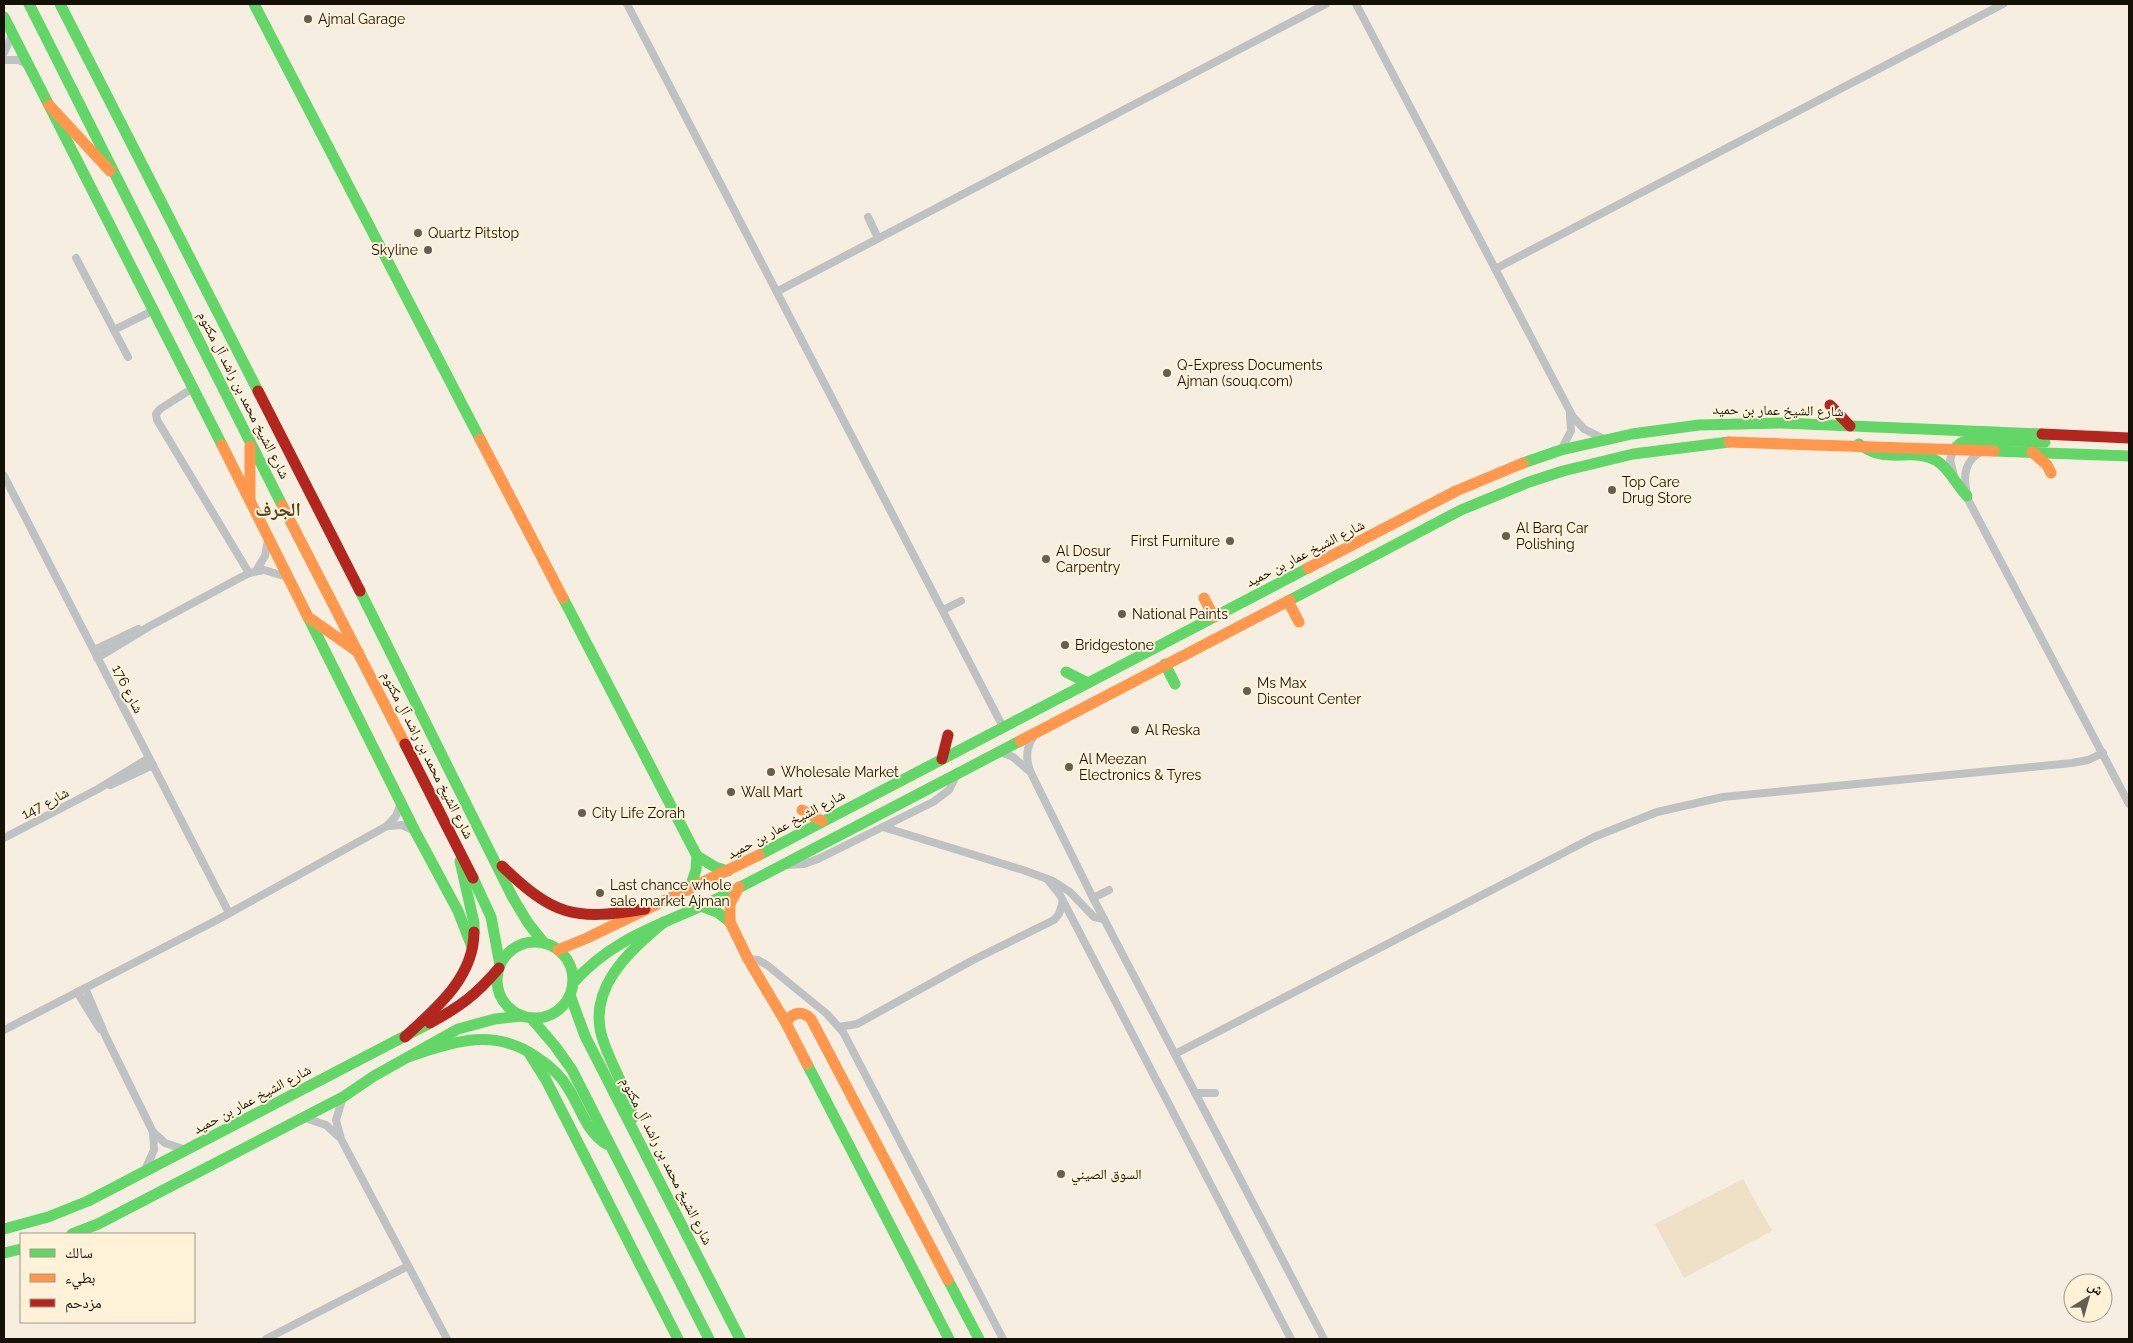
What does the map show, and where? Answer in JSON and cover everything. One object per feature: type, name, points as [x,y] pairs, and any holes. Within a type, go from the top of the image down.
[{"type":"main road","name":"شارع الشيخ محمد بن راشد آل مكتوم","points":[[29,4],[250,442],[460,850],[490,917],[499,967]]},
{"type":"main road","name":"شارع الشيخ محمد بن راشد آل مكتوم","points":[[60,4],[371,611],[520,911],[544,943]]},
{"type":"main road","points":[[254,4],[697,856],[715,867],[728,871]]},
{"type":"main road","points":[[4,18],[194,388],[268,540],[415,831],[458,911],[472,946]]},
{"type":"main road","points":[[50,106],[72,127],[99,160],[117,176]]},
{"type":"main road","points":[[1830,405],[1850,426]]},
{"type":"main road","name":"شارع الشيخ عمار بن حميد","points":[[558,950],[728,871],[1456,491],[1517,465],[1561,450],[1676,427],[1761,422],[2129,438]]},
{"type":"main road","points":[[1954,449],[1961,443],[1969,440],[2052,442],[2068,436]]},
{"type":"main road","points":[[75,1233],[98,1224],[343,1097],[374,1076],[470,1025],[495,1018],[543,1018],[554,1013],[564,1006],[573,984],[589,964],[609,948],[701,906],[782,865],[958,771],[1481,500],[1541,476],[1634,452],[1704,443],[1762,441],[2129,456]]},
{"type":"main road","points":[[250,442],[250,500]]},
{"type":"main road","points":[[1859,444],[1867,452],[1877,456],[1923,458],[1938,462],[1956,486],[1967,496]]},
{"type":"main road","points":[[2032,452],[2047,465],[2051,473]]},
{"type":"main road","points":[[1204,598],[1214,617]]},
{"type":"main road","points":[[1288,601],[1299,622]]},
{"type":"main road","points":[[308,617],[360,654]]},
{"type":"main road","points":[[1165,664],[1175,684]]},
{"type":"main road","points":[[1066,672],[1088,683]]},
{"type":"main road","points":[[942,759],[948,734]]},
{"type":"main road","points":[[802,810],[822,822]]},
{"type":"main road","points":[[405,1037],[453,991],[462,976],[472,946],[474,923],[462,874],[460,850]]},
{"type":"main road","points":[[689,890],[696,870],[697,856]]},
{"type":"main road","points":[[493,857],[536,899],[564,912],[594,916],[645,909]]},
{"type":"main road","points":[[740,886],[730,903],[730,922],[748,959],[786,1023],[949,1339]]},
{"type":"main road","points":[[701,906],[717,912],[730,922]]},
{"type":"main road","points":[[633,1126],[630,1102],[603,1042],[599,1012],[612,971],[664,922]]},
{"type":"main road","points":[[573,984],[570,964],[558,950],[544,943],[535,942],[518,946],[504,957],[499,967],[497,988],[506,1005],[526,1017],[555,1046],[572,1070],[609,1146],[709,1339]]},
{"type":"main road","name":"شارع الشيخ عمار بن حميد","points":[[4,1229],[28,1224],[69,1210],[405,1037],[462,1004],[484,986],[499,967]]},
{"type":"main road","name":"شارع الشيخ محمد بن راشد آل مكتوم","points":[[570,995],[585,1036],[633,1126],[740,1339]]},
{"type":"main road","points":[[786,1023],[790,1016],[797,1012],[805,1014],[811,1019],[979,1339]]},
{"type":"main road","points":[[411,1056],[444,1044],[469,1039],[506,1041],[526,1050],[542,1060],[563,1081],[590,1131],[599,1141],[609,1146]]},
{"type":"main road","points":[[526,1050],[550,1088],[678,1339]]},
{"type":"main road","points":[[4,1253],[20,1249]]},
{"type":"street","points":[[627,4],[778,291],[1003,727]]},
{"type":"street","points":[[778,291],[1326,4]]},
{"type":"street","points":[[1356,4],[1569,410],[1584,429],[1606,440]]},
{"type":"street","points":[[1495,269],[2003,4]]},
{"type":"street","points":[[4,53],[12,35]]},
{"type":"street","points":[[4,60],[19,60],[26,64]]},
{"type":"street","points":[[868,217],[878,238]]},
{"type":"street","points":[[76,258],[128,357]]},
{"type":"street","points":[[114,330],[154,310]]},
{"type":"street","points":[[194,388],[160,408],[156,414],[157,420],[253,572]]},
{"type":"street","points":[[1561,450],[1570,431],[1569,410]]},
{"type":"street","points":[[1954,449],[1950,460],[1952,472],[1967,496],[2129,804]]},
{"type":"street","points":[[1967,496],[1964,479],[1967,467],[1974,456],[1986,450]]},
{"type":"street","name":"شارع 176","points":[[4,476],[229,913]]},
{"type":"street","points":[[253,572],[265,556],[268,540]]},
{"type":"street","points":[[95,654],[253,572],[272,571],[287,577]]},
{"type":"street","points":[[943,610],[961,601]]},
{"type":"street","points":[[1037,731],[1027,751],[1028,766],[1031,773],[1093,898],[1324,1339]]},
{"type":"street","points":[[998,751],[1014,757],[1031,773]]},
{"type":"street","points":[[1175,1054],[1586,840],[1625,823],[1657,812],[1723,797],[2072,763],[2088,760],[2102,753]]},
{"type":"street","name":"شارع 147","points":[[4,838],[98,789],[114,784],[151,762]]},
{"type":"street","points":[[782,865],[804,864],[818,860],[939,799],[949,790],[958,771]]},
{"type":"street","points":[[4,1030],[229,913],[387,826],[396,816],[401,803]]},
{"type":"street","points":[[387,826],[402,825],[415,831]]},
{"type":"street","points":[[883,827],[1047,879],[1070,892],[1094,917],[1104,918]]},
{"type":"street","points":[[1047,879],[1063,902],[1291,1339]]},
{"type":"street","points":[[1093,898],[1108,890]]},
{"type":"street","points":[[839,1027],[857,1024],[981,956],[1054,920],[1060,914],[1063,902]]},
{"type":"street","points":[[748,959],[758,960],[766,965],[839,1027],[1003,1339]]},
{"type":"street","points":[[81,990],[153,1132],[152,1158],[142,1173]]},
{"type":"street","points":[[1195,1093],[1215,1093]]},
{"type":"street","points":[[343,1097],[336,1120],[341,1139],[447,1339]]},
{"type":"street","points":[[302,1117],[326,1125],[341,1139]]},
{"type":"street","points":[[153,1132],[172,1146],[188,1150]]},
{"type":"street","points":[[266,1339],[408,1266]]},
{"type":"shaded area","points":[[1743,1179],[1772,1231],[1684,1278],[1655,1224]]},
{"type":"traffic: fast","points":[[29,4],[282,505]]},
{"type":"traffic: fast","points":[[60,4],[258,391]]},
{"type":"traffic: fast","points":[[254,4],[480,439]]},
{"type":"traffic: fast","points":[[4,17],[222,445]]},
{"type":"traffic: fast","points":[[1523,463],[1561,450],[1632,434],[1699,425],[1782,423],[2042,434]]},
{"type":"traffic: fast","points":[[1954,449],[1961,443],[1969,440],[2045,442]]},
{"type":"traffic: fast","points":[[1290,600],[1461,510],[1529,482],[1563,471],[1633,454],[1729,442]]},
{"type":"traffic: fast","points":[[1859,444],[1879,454],[1918,455],[1937,461],[1945,468],[1967,496]]},
{"type":"traffic: fast","points":[[1994,451],[2129,456]]},
{"type":"traffic: fast","points":[[759,855],[1308,568]]},
{"type":"traffic: fast","points":[[360,591],[513,898],[528,923],[544,943]]},
{"type":"traffic: fast","points":[[563,598],[697,856],[715,867],[728,871]]},
{"type":"traffic: fast","points":[[306,613],[415,831],[458,911],[472,947]]},
{"type":"traffic: fast","points":[[1165,664],[1175,684]]},
{"type":"traffic: fast","points":[[1066,672],[1088,683]]},
{"type":"traffic: fast","points":[[573,983],[590,966],[625,941],[725,895],[1020,741]]},
{"type":"traffic: fast","points":[[689,890],[696,870],[697,856]]},
{"type":"traffic: fast","points":[[460,861],[474,923],[474,932]]},
{"type":"traffic: fast","points":[[473,878],[491,917],[500,965]]},
{"type":"traffic: fast","points":[[701,906],[717,912],[730,922]]},
{"type":"traffic: fast","points":[[633,1118],[628,1099],[604,1043],[599,1024],[600,1006],[613,974],[637,946],[664,922]]},
{"type":"traffic: fast","points":[[535,942],[550,945],[562,953],[570,965],[573,980],[570,995],[562,1007],[550,1015],[535,1018],[520,1015],[508,1007],[500,995],[497,980],[500,965],[508,953],[520,945],[535,942]]},
{"type":"traffic: fast","points":[[570,995],[585,1036],[740,1339]]},
{"type":"traffic: fast","points":[[75,1233],[98,1224],[343,1097],[374,1076],[458,1029],[495,1019],[522,1016]]},
{"type":"traffic: fast","points":[[531,1018],[555,1046],[572,1070],[709,1339]]},
{"type":"traffic: fast","points":[[4,1229],[48,1217],[88,1201],[430,1023]]},
{"type":"traffic: fast","points":[[411,1056],[444,1045],[476,1040],[492,1040],[523,1049],[559,1075],[573,1096],[588,1125],[606,1144]]},
{"type":"traffic: fast","points":[[529,1053],[546,1080],[678,1339]]},
{"type":"traffic: fast","points":[[807,1064],[949,1339]]},
{"type":"traffic: fast","points":[[4,1253],[20,1249]]},
{"type":"traffic: fast","points":[[948,1280],[979,1339]]},
{"type":"traffic: slow","points":[[49,105],[110,171]]},
{"type":"traffic: slow","points":[[480,439],[563,598]]},
{"type":"traffic: slow","points":[[1729,442],[1994,451]]},
{"type":"traffic: slow","points":[[222,445],[306,613]]},
{"type":"traffic: slow","points":[[250,446],[250,500]]},
{"type":"traffic: slow","points":[[2032,452],[2047,465],[2051,473]]},
{"type":"traffic: slow","points":[[1308,568],[1456,491],[1523,463]]},
{"type":"traffic: slow","points":[[282,505],[405,744]]},
{"type":"traffic: slow","points":[[1204,598],[1214,617]]},
{"type":"traffic: slow","points":[[1020,741],[1290,600]]},
{"type":"traffic: slow","points":[[1288,601],[1299,622]]},
{"type":"traffic: slow","points":[[308,617],[358,652]]},
{"type":"traffic: slow","points":[[802,810],[822,821]]},
{"type":"traffic: slow","points":[[558,950],[587,938],[759,855]]},
{"type":"traffic: slow","points":[[739,887],[730,904],[730,922],[748,959],[786,1023],[807,1064]]},
{"type":"traffic: slow","points":[[786,1023],[791,1016],[801,1013],[811,1019],[948,1280]]},
{"type":"traffic: jam","points":[[258,391],[360,591]]},
{"type":"traffic: jam","points":[[1830,405],[1850,426]]},
{"type":"traffic: jam","points":[[2042,434],[2129,438]]},
{"type":"traffic: jam","points":[[942,759],[948,735]]},
{"type":"traffic: jam","points":[[405,744],[473,878]]},
{"type":"traffic: jam","points":[[502,866],[536,895],[551,905],[566,911],[582,914],[600,914],[645,909]]},
{"type":"traffic: jam","points":[[405,1037],[440,1004],[460,978],[472,949],[474,932]]},
{"type":"traffic: jam","points":[[430,1023],[468,999],[499,968]]},
{"type":"place","name":"Ajmal Garage","points":[[308,19]]},
{"type":"place","name":"Quartz Pitstop","points":[[418,233]]},
{"type":"place","name":"Skyline","points":[[428,250]]},
{"type":"place","name":"Q-Express Documents Ajman (souq.com)","points":[[1167,373]]},
{"type":"place","name":"Top Care Drug Store","points":[[1612,490]]},
{"type":"place","name":"Al Barq Car Polishing","points":[[1506,536]]},
{"type":"place","name":"First Furniture","points":[[1230,541]]},
{"type":"place","name":"Al Dosur Carpentry","points":[[1046,559]]},
{"type":"place","name":"National Paints","points":[[1122,614]]},
{"type":"place","name":"Bridgestone","points":[[1065,645]]},
{"type":"place","name":"Ms Max Discount Center","points":[[1247,691]]},
{"type":"place","name":"Al Reska","points":[[1135,730]]},
{"type":"place","name":"Al Meezan Electronics & Tyres","points":[[1069,767]]},
{"type":"place","name":"Wholesale Market","points":[[771,772]]},
{"type":"place","name":"Wall Mart","points":[[731,792]]},
{"type":"place","name":"City Life Zorah","points":[[582,813]]},
{"type":"place","name":"Last chance whole sale market Ajman","points":[[600,893]]},
{"type":"place","name":"السوق الصيني","points":[[1061,1174]]},
{"type":"district","name":"الجرف","points":[[278,509]]}]
